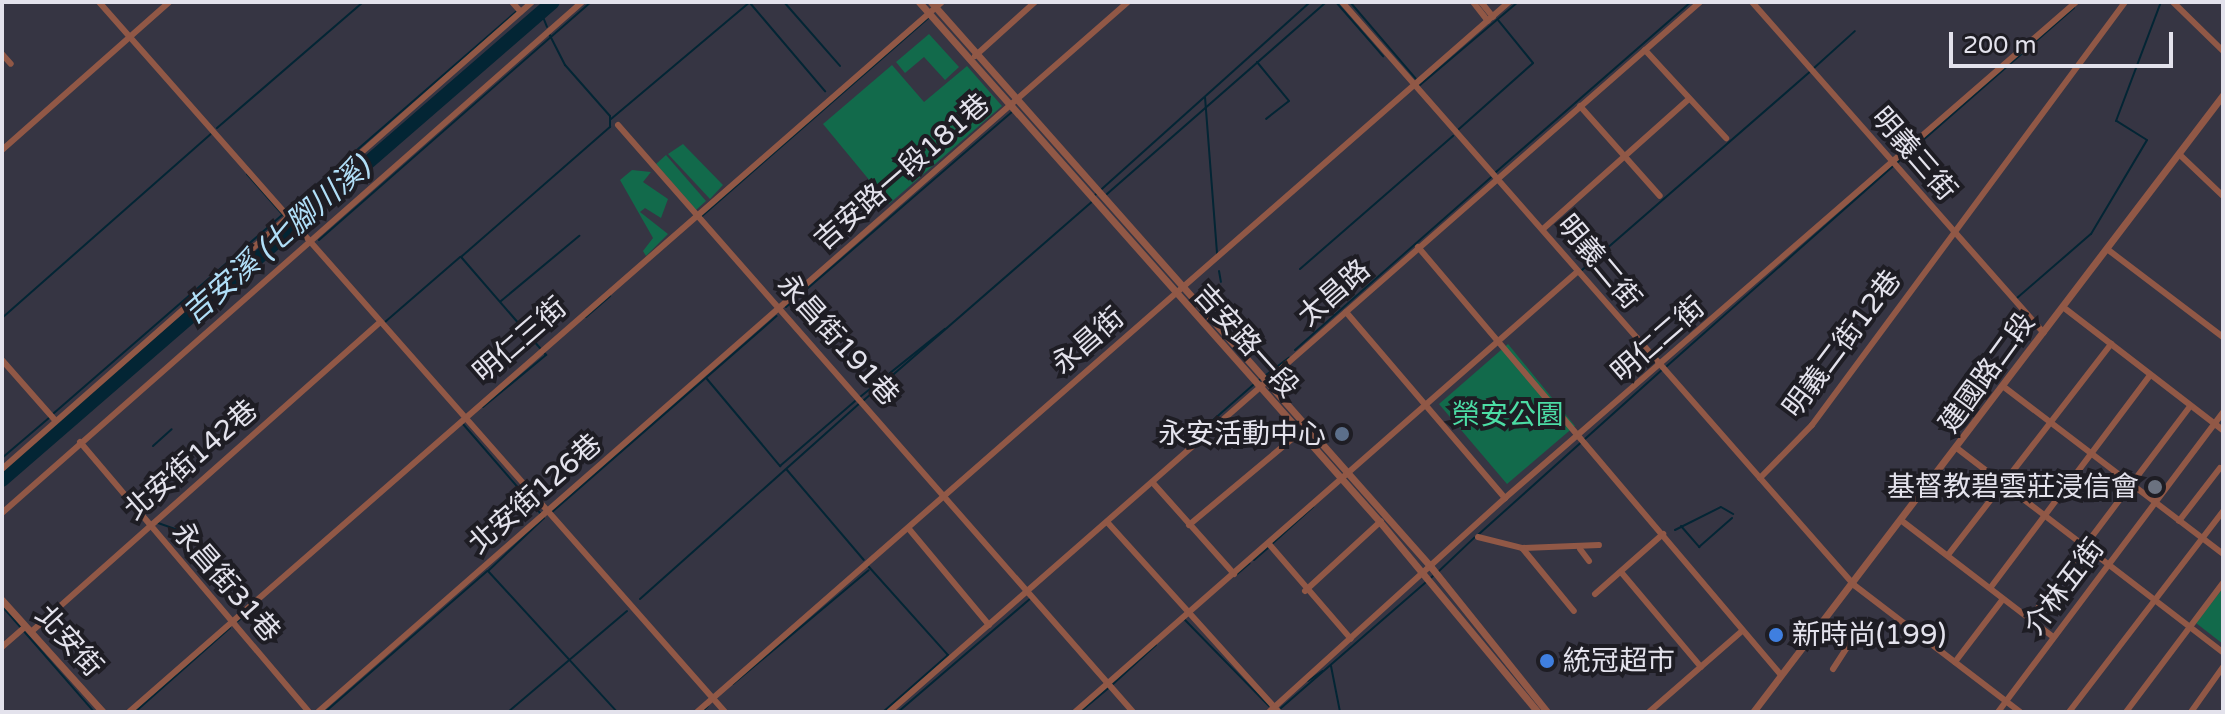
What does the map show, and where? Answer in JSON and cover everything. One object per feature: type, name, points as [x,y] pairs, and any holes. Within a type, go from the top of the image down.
[{"type":"street","points":[[99,2],[725,712]]},
{"type":"street","points":[[2,150],[169,2]]},
{"type":"street","points":[[512,2],[521,12]]},
{"type":"street","points":[[2,469],[54,419],[532,2]]},
{"type":"street","points":[[2,513],[582,2]]},
{"type":"street","name":"吉安路一段","points":[[919,2],[971,60],[1016,102],[1268,380],[1344,477]]},
{"type":"street","points":[[971,60],[1035,2]]},
{"type":"street","name":"明義二街","points":[[1342,2],[1543,229],[1576,273],[1854,585],[2020,712]]},
{"type":"street","points":[[1473,2],[1491,19]]},
{"type":"street","points":[[1481,2],[1491,19]]},
{"type":"street","name":"永昌街","points":[[697,712],[1509,2]]},
{"type":"street","name":"太昌路","points":[[889,712],[1700,2]]},
{"type":"street","name":"明義三街","points":[[1752,2],[2044,333]]},
{"type":"street","name":"明仁二街","points":[[1274,710],[1505,498],[1661,366],[2076,2]]},
{"type":"street","name":"明義二街12巷","points":[[1760,478],[1812,425],[2125,2]]},
{"type":"street","points":[[2173,2],[2223,51]]},
{"type":"street","name":"吉安路一段181巷","points":[[779,308],[1016,102],[1124,3]]},
{"type":"street","name":"吉安路一段","points":[[936,4],[1174,294],[1298,432],[1431,567],[1547,712]]},
{"type":"street","name":"明仁三街","points":[[129,712],[230,621],[466,420],[936,4]]},
{"type":"street","points":[[1645,50],[1726,138]]},
{"type":"street","points":[[2,54],[11,64]]},
{"type":"street","name":"建國路二段","points":[[1753,712],[1958,449],[2223,95]]},
{"type":"street","points":[[1543,229],[1689,99]]},
{"type":"street","points":[[1580,106],[1660,196]]},
{"type":"street","name":"永昌街191巷","points":[[618,125],[946,495],[1133,712]]},
{"type":"street","points":[[2179,154],[2223,196]]},
{"type":"street","points":[[1418,247],[1502,339],[1781,675]]},
{"type":"street","points":[[2107,249],[2223,337]]},
{"type":"street","points":[[1075,712],[1576,273]]},
{"type":"street","points":[[2063,307],[2223,430]]},
{"type":"street","name":"北安街126巷","points":[[318,712],[550,512],[779,308]]},
{"type":"street","points":[[1346,312],[1505,498]]},
{"type":"street","name":"北安街142巷","points":[[2,647],[28,630],[149,526],[380,322]]},
{"type":"street","points":[[1948,555],[2111,344]]},
{"type":"street","points":[[2,360],[54,419]]},
{"type":"street","points":[[1991,587],[2150,375]]},
{"type":"street","points":[[2004,387],[2223,554]]},
{"type":"street","points":[[2029,620],[2190,406]]},
{"type":"street","name":"介林五街","points":[[1998,712],[2223,412]]},
{"type":"street","points":[[1189,525],[1306,427]]},
{"type":"street","name":"永昌街31巷","points":[[80,442],[309,712]]},
{"type":"street","points":[[1958,449],[2223,652]]},
{"type":"street","points":[[2179,521],[2220,468]]},
{"type":"street","points":[[1153,483],[1234,574]]},
{"type":"street","points":[[2069,712],[2223,511]]},
{"type":"street","points":[[1305,591],[1384,519]]},
{"type":"street","name":"吉安路一段","points":[[1384,519],[1423,574],[1538,712]]},
{"type":"street","points":[[1902,521],[2053,637]]},
{"type":"street","points":[[1108,523],[1274,710]]},
{"type":"street","points":[[909,529],[989,625]]},
{"type":"street","points":[[1595,594],[1663,534]]},
{"type":"street","points":[[1478,537],[1522,548],[1580,549],[1599,545]]},
{"type":"street","points":[[1269,544],[1305,591],[1351,639]]},
{"type":"street","points":[[1522,548],[1574,611]]},
{"type":"street","points":[[1580,549],[1589,561]]},
{"type":"street","points":[[1621,572],[1701,667]]},
{"type":"street","points":[[2126,712],[2223,583]]},
{"type":"street","points":[[1955,662],[2003,599]]},
{"type":"street","name":"北安街","points":[[2,600],[103,712]]},
{"type":"street","points":[[1649,712],[1742,631]]},
{"type":"street","points":[[1833,669],[1852,640]]},
{"type":"street","points":[[2191,712],[2223,667]]},
{"type":"green space","points":[[929,34],[959,67],[945,80],[924,57],[905,73],[896,62]]},
{"type":"green space","points":[[892,65],[924,102],[967,66],[1002,106],[889,204],[823,124]]},
{"type":"green space","points":[[683,144],[723,185],[710,199],[668,154]]},
{"type":"green space","points":[[666,155],[706,201],[696,210],[656,164]]},
{"type":"green space","points":[[632,170],[651,172],[643,182],[668,199],[661,218],[645,208],[640,212],[668,234],[646,256],[643,251],[653,238],[620,180]]},
{"type":"green space","name":"榮安公園","points":[[1508,344],[1575,426],[1507,484],[1439,404]]},
{"type":"green space","points":[[2223,588],[2223,644],[2196,623]]},
{"type":"waterway","points":[[217,128],[363,2]]},
{"type":"waterway","name":"吉安溪 (七腳川溪)","points":[[2,480],[553,2]]},
{"type":"waterway","points":[[319,240],[591,2]]},
{"type":"waterway","points":[[611,119],[750,2]]},
{"type":"waterway","points":[[784,2],[840,66]]},
{"type":"waterway","points":[[1094,196],[1310,2]]},
{"type":"waterway","points":[[1107,194],[1326,2]]},
{"type":"waterway","points":[[1336,2],[1383,56]]},
{"type":"waterway","points":[[1350,2],[1416,79]]},
{"type":"waterway","points":[[1420,85],[1518,2]]},
{"type":"waterway","points":[[1496,172],[1691,2]]},
{"type":"waterway","points":[[2017,298],[2091,234],[2147,140],[2116,121],[2161,2]]},
{"type":"waterway","points":[[750,3],[825,91]]},
{"type":"waterway","points":[[1898,162],[2074,8]]},
{"type":"waterway","points":[[54,413],[517,11]]},
{"type":"waterway","points":[[541,12],[547,27]]},
{"type":"waterway","name":"吉安溪 (七腳川溪)","points":[[532,13],[535,17]]},
{"type":"waterway","points":[[702,216],[928,18]]},
{"type":"waterway","points":[[1459,129],[1533,63],[1498,20]]},
{"type":"waterway","points":[[1814,68],[1855,31]]},
{"type":"waterway","points":[[483,407],[546,355],[461,257],[610,127],[610,116],[565,65],[550,35]]},
{"type":"waterway","points":[[1257,62],[1289,101],[1266,119]]},
{"type":"waterway","points":[[1582,270],[1810,72]]},
{"type":"waterway","points":[[1205,97],[1217,254]]},
{"type":"waterway","points":[[786,307],[1012,112]]},
{"type":"waterway","points":[[2,318],[211,134]]},
{"type":"waterway","points":[[1300,269],[1453,136]]},
{"type":"waterway","points":[[1667,366],[1893,166]]},
{"type":"waterway","points":[[247,174],[282,214]]},
{"type":"waterway","points":[[1295,350],[1491,177]]},
{"type":"waterway","points":[[864,400],[1092,202]]},
{"type":"waterway","points":[[501,301],[579,236]]},
{"type":"waterway","points":[[385,322],[460,257]]},
{"type":"waterway","points":[[1219,271],[1221,282]]},
{"type":"waterway","points":[[586,317],[610,296]]},
{"type":"waterway","points":[[552,512],[777,316]]},
{"type":"waterway","points":[[860,397],[945,329]]},
{"type":"waterway","points":[[1258,381],[1289,358]]},
{"type":"waterway","points":[[1479,534],[1662,370]]},
{"type":"waterway","points":[[707,379],[780,466],[855,401]]},
{"type":"waterway","points":[[1212,421],[1253,385]]},
{"type":"waterway","points":[[640,599],[859,404]]},
{"type":"waterway","points":[[2,458],[49,418]]},
{"type":"waterway","points":[[463,424],[540,513]]},
{"type":"waterway","points":[[153,446],[172,429]]},
{"type":"waterway","points":[[787,470],[864,560]]},
{"type":"waterway","points":[[1273,543],[1313,507]]},
{"type":"waterway","points":[[1675,530],[1721,507],[1733,514]]},
{"type":"waterway","points":[[544,518],[488,571],[617,712]]},
{"type":"waterway","points":[[1681,526],[1699,547],[1732,518]]},
{"type":"waterway","points":[[158,523],[178,530]]},
{"type":"waterway","points":[[1438,572],[1474,538]]},
{"type":"waterway","points":[[1254,560],[1268,548]]},
{"type":"waterway","points":[[1236,575],[1250,563]]},
{"type":"waterway","points":[[869,567],[948,655],[883,712]]},
{"type":"waterway","points":[[733,684],[869,570]]},
{"type":"waterway","points":[[325,712],[487,571]]},
{"type":"waterway","points":[[1281,708],[1433,576]]},
{"type":"waterway","points":[[898,712],[1030,599]]},
{"type":"waterway","points":[[238,621],[257,605]]},
{"type":"waterway","points":[[2,606],[94,712]]},
{"type":"waterway","points":[[508,712],[627,611]]},
{"type":"waterway","points":[[1185,620],[1269,706]]},
{"type":"waterway","points":[[135,712],[230,628]]},
{"type":"waterway","points":[[1113,684],[1156,645]]},
{"type":"waterway","points":[[1331,666],[1340,712]]},
{"type":"waterway","points":[[1308,681],[1323,671]]},
{"type":"waterway","points":[[1080,712],[1109,688]]},
{"type":"waterway","points":[[702,712],[708,706]]},
{"type":"place","name":"永安活動中心","points":[[1342,434]]},
{"type":"place","name":"基督教碧雲莊浸信會","points":[[2155,487]]},
{"type":"place","name":"新時尚(199)","points":[[1776,635]]},
{"type":"place","name":"統冠超市","points":[[1547,661]]}]
